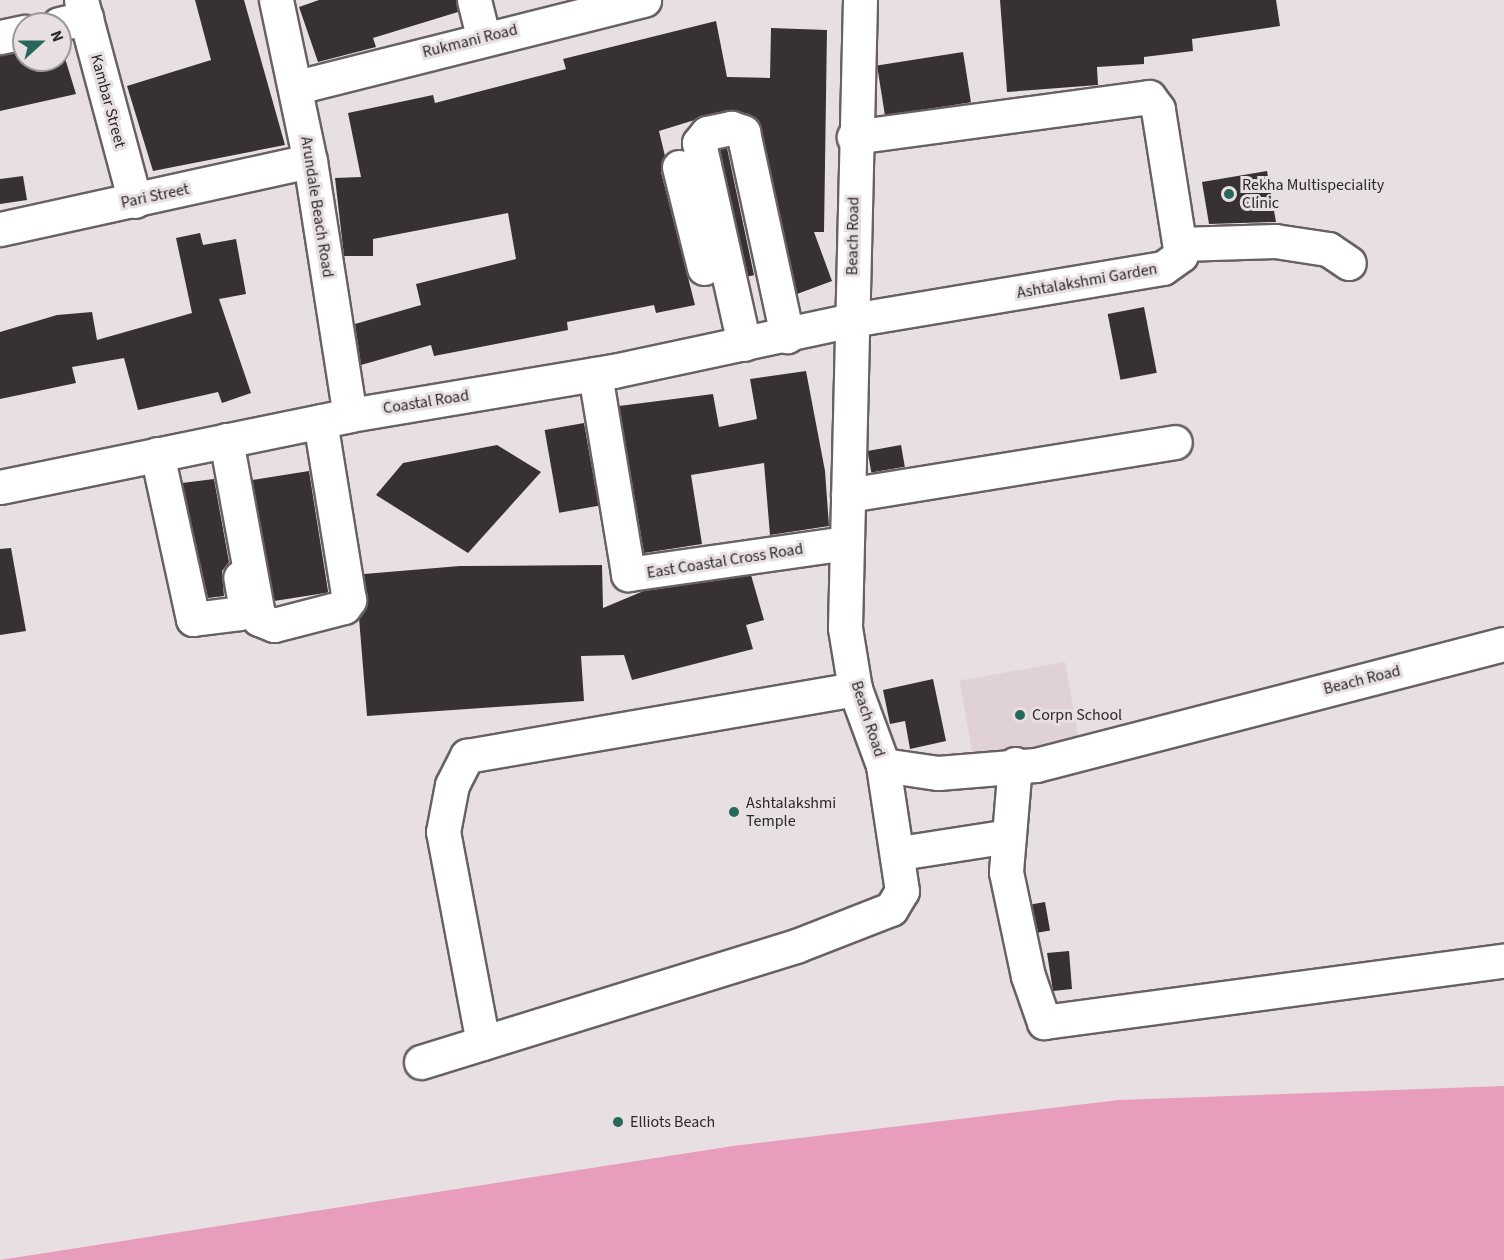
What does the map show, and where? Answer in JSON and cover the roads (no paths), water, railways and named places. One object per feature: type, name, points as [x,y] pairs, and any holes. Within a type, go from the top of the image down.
[{"type":"street","name":"Arundale Beach Road","points":[[219,442],[259,619],[274,625],[344,607],[349,600],[335,418],[310,161],[297,87],[276,0]]},
{"type":"street","points":[[474,0],[483,37]]},
{"type":"street","points":[[540,0],[550,5],[566,0]]},
{"type":"street","name":"Rukmani Road","points":[[297,87],[483,37],[644,0]]},
{"type":"street","name":"Beach Road","points":[[860,0],[854,137],[845,628],[855,689],[883,765],[938,773],[1015,764],[1036,765],[1504,644]]},
{"type":"street","name":"Kambar Street","points":[[75,14],[135,201]]},
{"type":"street","points":[[854,137],[1149,97],[1158,109],[1181,244],[1275,241],[1328,249],[1349,263]]},
{"type":"street","points":[[733,346],[699,143],[707,133],[731,128],[743,132],[787,336]]},
{"type":"street","name":"Pari Street","points":[[0,229],[310,161]]},
{"type":"street","points":[[679,167],[733,346]]},
{"type":"street","name":"Ashtalakshmi Garden","points":[[852,320],[1162,268],[1181,255],[1181,244]]},
{"type":"street","name":"Coastal Road","points":[[0,487],[335,418],[595,374],[787,336],[852,320]]},
{"type":"street","name":"East Coastal Cross Road","points":[[595,374],[628,574],[845,543]]},
{"type":"street","points":[[157,454],[191,615],[200,622],[240,613],[245,604],[219,442]]},
{"type":"street","points":[[848,495],[1175,442]]},
{"type":"street","points":[[483,1043],[444,831],[452,785],[467,756],[855,689]]},
{"type":"street","points":[[1015,764],[1006,872],[1028,975],[1044,1022],[1504,961]]},
{"type":"street","points":[[421,1062],[877,918],[891,909],[902,891],[900,853],[883,765]]},
{"type":"street","points":[[900,853],[1009,836]]},
{"type":"place","name":"Rekha Multispeciality Clinic","points":[[1229,194]]},
{"type":"place","name":"Corpn School","points":[[1020,715]]},
{"type":"place","name":"Ashtalakshmi Temple","points":[[734,812]]},
{"type":"place","name":"Elliots Beach","points":[[618,1122]]}]
